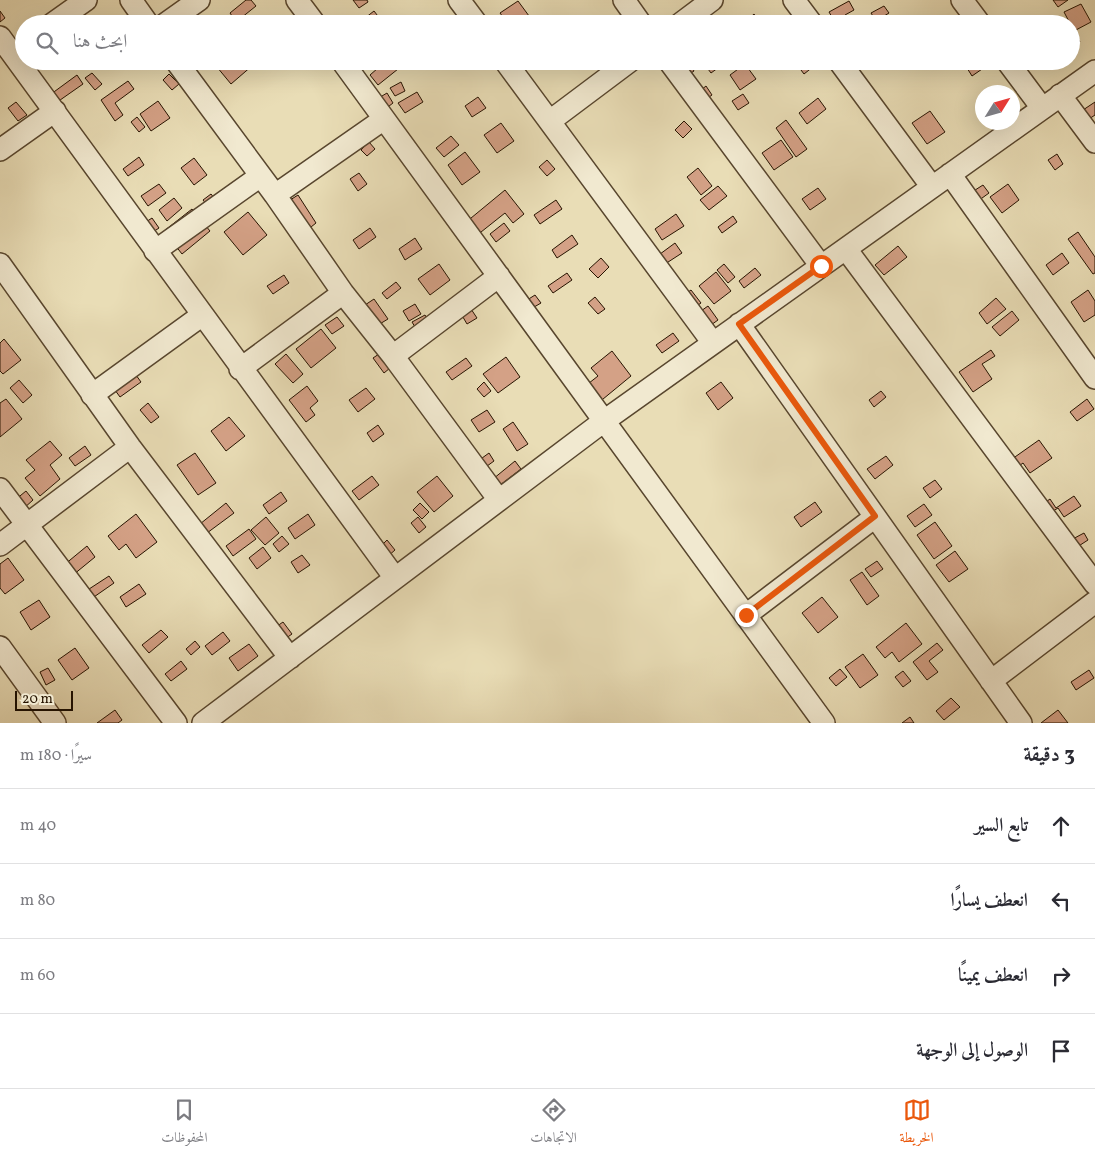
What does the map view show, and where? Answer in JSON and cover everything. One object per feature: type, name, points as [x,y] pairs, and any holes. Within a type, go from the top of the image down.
[{"type":"street","points":[[65,15],[86,0]]},
{"type":"street","points":[[131,0],[142,15]]},
{"type":"street","points":[[178,15],[199,0]]},
{"type":"street","points":[[298,0],[309,15]]},
{"type":"street","points":[[459,0],[470,15]]},
{"type":"street","points":[[624,0],[635,15]]},
{"type":"street","points":[[692,15],[712,0]]},
{"type":"street","points":[[794,0],[805,15]]},
{"type":"street","points":[[962,0],[973,15]]},
{"type":"street","points":[[28,70],[154,251],[395,578]]},
{"type":"street","points":[[182,70],[259,177],[275,195],[343,293],[393,356],[499,500]]},
{"type":"street","points":[[349,70],[824,723]]},
{"type":"street","points":[[512,70],[713,343]]},
{"type":"street","points":[[550,121],[618,70]]},
{"type":"street","points":[[676,70],[821,266]]},
{"type":"street","points":[[847,70],[932,187]]},
{"type":"street","points":[[1014,70],[1042,108]]},
{"type":"street","points":[[203,723],[604,421],[1095,71]]},
{"type":"street","points":[[1060,95],[1095,142]]},
{"type":"street","points":[[0,150],[55,111]]},
{"type":"street","points":[[275,195],[384,119]]},
{"type":"street","points":[[950,174],[1095,378]]},
{"type":"street","points":[[154,251],[259,177]]},
{"type":"street","points":[[846,248],[1095,584]]},
{"type":"street","points":[[0,264],[130,447],[290,658]]},
{"type":"street","points":[[393,356],[499,276]]},
{"type":"street","points":[[240,369],[343,293]]},
{"type":"street","points":[[92,395],[201,316]]},
{"type":"street","points":[[739,324],[1021,723]]},
{"type":"street","points":[[0,545],[130,447]]},
{"type":"street","points":[[0,489],[176,723]]},
{"type":"street","points":[[746,615],[875,516]]},
{"type":"street","points":[[991,681],[1095,602]]},
{"type":"street","points":[[0,647],[54,723]]},
{"type":"building","points":[[246,0],[251,0],[256,6],[245,15],[231,15],[230,13]]},
{"type":"building","points":[[353,0],[367,0],[368,2],[359,8]]},
{"type":"building","points":[[1053,0],[1068,0],[1058,7]]},
{"type":"building","points":[[518,1],[528,15],[501,15],[500,13]]},
{"type":"building","points":[[849,1],[854,10],[845,15],[831,15],[829,12]]},
{"type":"building","points":[[1081,4],[1091,22],[1080,28],[1080,15],[1066,15],[1064,12]]},
{"type":"building","points":[[884,6],[889,13],[886,15],[872,15],[871,13]]},
{"type":"building","points":[[0,11],[5,18],[0,22]]},
{"type":"building","points":[[374,11],[377,15],[369,15]]},
{"type":"building","points":[[219,70],[247,70],[231,84]]},
{"type":"building","points":[[376,70],[397,70],[378,85],[370,75]]},
{"type":"building","points":[[681,70],[693,70],[694,71],[685,77]]},
{"type":"building","points":[[737,70],[749,70],[756,79],[740,90],[730,75]]},
{"type":"building","points":[[801,70],[809,70],[804,74]]},
{"type":"building","points":[[968,70],[981,70],[972,76]]},
{"type":"building","points":[[92,73],[102,84],[95,90],[85,78]]},
{"type":"building","points":[[169,74],[179,84],[172,90],[163,80]]},
{"type":"building","points":[[77,75],[83,84],[53,105],[47,97]]},
{"type":"building","points":[[128,81],[134,89],[115,103],[123,115],[115,121],[101,100]]},
{"type":"building","points":[[401,82],[405,91],[395,96],[390,88]]},
{"type":"building","points":[[706,86],[712,95],[702,102],[696,94]]},
{"type":"building","points":[[417,92],[423,102],[405,113],[398,103]]},
{"type":"building","points":[[387,93],[393,103],[384,110],[377,99]]},
{"type":"building","points":[[743,94],[749,103],[738,110],[732,101]]},
{"type":"building","points":[[478,97],[486,108],[472,117],[465,106]]},
{"type":"building","points":[[818,98],[826,109],[807,124],[799,113]]},
{"type":"building","points":[[158,101],[170,118],[151,131],[140,114]]},
{"type":"building","points":[[16,102],[27,115],[18,121],[8,108]]},
{"type":"building","points":[[1095,102],[1095,115],[1083,123],[1077,114]]},
{"type":"building","points":[[930,111],[945,132],[927,144],[912,123]]},
{"type":"building","points":[[137,117],[145,127],[139,132],[131,122]]},
{"type":"building","points":[[786,120],[807,149],[796,157],[776,128]]},
{"type":"building","points":[[684,121],[692,129],[683,138],[675,130]]},
{"type":"building","points":[[501,123],[514,141],[497,153],[484,135]]},
{"type":"building","points":[[451,136],[459,145],[444,157],[436,148]]},
{"type":"building","points":[[781,140],[793,157],[774,170],[762,153]]},
{"type":"building","points":[[369,142],[375,149],[367,156],[361,150]]},
{"type":"building","points":[[465,152],[480,172],[462,185],[448,165]]},
{"type":"building","points":[[1057,154],[1063,164],[1055,170],[1048,160]]},
{"type":"building","points":[[139,157],[144,165],[128,176],[123,169]]},
{"type":"building","points":[[194,158],[207,175],[194,185],[181,168]]},
{"type":"building","points":[[547,160],[555,169],[547,176],[539,167]]},
{"type":"building","points":[[698,168],[712,186],[701,195],[687,177]]},
{"type":"building","points":[[359,173],[367,184],[358,191],[350,179]]},
{"type":"building","points":[[159,184],[166,193],[148,206],[141,196]]},
{"type":"building","points":[[1008,184],[1019,200],[1002,213],[990,197]]},
{"type":"building","points":[[983,185],[989,193],[978,201],[972,192]]},
{"type":"building","points":[[718,186],[727,196],[709,210],[700,200]]},
{"type":"building","points":[[818,188],[826,199],[810,210],[802,199]]},
{"type":"building","points":[[505,190],[524,214],[513,223],[505,213],[476,236],[465,223]]},
{"type":"building","points":[[211,194],[223,209],[216,216],[203,200]]},
{"type":"building","points":[[298,195],[316,223],[306,231],[287,202]]},
{"type":"building","points":[[174,198],[182,208],[167,221],[159,210]]},
{"type":"building","points":[[556,200],[562,209],[540,224],[534,215]]},
{"type":"building","points":[[192,209],[210,231],[182,254],[164,231]]},
{"type":"building","points":[[248,212],[267,235],[243,255],[224,232]]},
{"type":"building","points":[[676,214],[684,226],[662,240],[655,229]]},
{"type":"building","points":[[733,216],[737,222],[722,233],[718,227]]},
{"type":"building","points":[[152,218],[159,228],[150,234],[143,224]]},
{"type":"building","points":[[504,223],[510,231],[496,242],[490,234]]},
{"type":"building","points":[[370,228],[376,237],[359,249],[353,240]]},
{"type":"building","points":[[1078,232],[1095,257],[1095,273],[1093,274],[1068,239]]},
{"type":"building","points":[[572,235],[578,244],[557,258],[552,250]]},
{"type":"building","points":[[415,238],[422,249],[405,260],[399,249]]},
{"type":"building","points":[[675,243],[682,253],[662,266],[656,257]]},
{"type":"building","points":[[898,246],[907,257],[884,275],[875,265]]},
{"type":"building","points":[[1062,253],[1069,263],[1053,275],[1046,265]]},
{"type":"building","points":[[601,258],[609,267],[598,278],[589,269]]},
{"type":"building","points":[[439,264],[450,280],[430,295],[418,279]]},
{"type":"building","points":[[724,264],[735,277],[728,283],[717,270]]},
{"type":"building","points":[[755,268],[761,275],[744,288],[739,281]]},
{"type":"building","points":[[716,272],[731,291],[714,304],[699,286]]},
{"type":"building","points":[[567,273],[572,280],[553,293],[548,286]]},
{"type":"building","points":[[284,275],[289,283],[273,294],[267,286]]},
{"type":"building","points":[[396,282],[401,288],[387,299],[382,293]]},
{"type":"building","points":[[691,290],[701,303],[691,310],[681,297]]},
{"type":"building","points":[[1088,290],[1095,301],[1095,315],[1084,322],[1071,302]]},
{"type":"building","points":[[535,295],[541,303],[529,310],[524,302]]},
{"type":"building","points":[[595,297],[605,309],[598,314],[588,303]]},
{"type":"building","points":[[996,298],[1006,309],[987,324],[979,313]]},
{"type":"building","points":[[374,299],[388,319],[378,325],[365,305]]},
{"type":"building","points":[[415,304],[421,314],[409,321],[403,311]]},
{"type":"building","points":[[469,306],[477,318],[467,324],[460,312]]},
{"type":"building","points":[[708,306],[718,320],[704,330],[694,316]]},
{"type":"building","points":[[1012,311],[1019,320],[1000,336],[992,327]]},
{"type":"building","points":[[425,315],[431,325],[418,332],[412,322]]},
{"type":"building","points":[[337,317],[344,326],[332,334],[325,325]]},
{"type":"building","points":[[321,329],[336,348],[311,368],[296,349]]},
{"type":"building","points":[[673,333],[679,341],[662,353],[656,345]]},
{"type":"building","points":[[4,339],[21,360],[3,374],[0,371],[0,343]]},
{"type":"building","points":[[991,350],[995,356],[982,364],[992,379],[973,392],[959,372]]},
{"type":"building","points":[[612,351],[631,376],[597,404],[584,387],[598,376],[591,368]]},
{"type":"building","points":[[286,354],[303,374],[293,383],[275,364]]},
{"type":"building","points":[[379,354],[390,368],[384,373],[373,358]]},
{"type":"building","points":[[506,357],[520,377],[498,393],[483,374]]},
{"type":"building","points":[[466,358],[472,366],[452,380],[446,372]]},
{"type":"building","points":[[128,364],[141,382],[120,397],[107,379]]},
{"type":"building","points":[[19,380],[32,395],[23,403],[10,388]]},
{"type":"building","points":[[484,382],[491,391],[484,397],[477,389]]},
{"type":"building","points":[[721,382],[733,398],[718,410],[706,393]]},
{"type":"building","points":[[307,386],[318,401],[310,408],[315,415],[306,422],[289,400]]},
{"type":"building","points":[[366,388],[375,399],[358,412],[349,400]]},
{"type":"building","points":[[881,391],[886,397],[874,407],[869,400]]},
{"type":"building","points":[[6,399],[22,419],[0,437],[0,403]]},
{"type":"building","points":[[1087,399],[1094,409],[1077,421],[1070,412]]},
{"type":"building","points":[[148,403],[159,417],[151,423],[140,410]]},
{"type":"building","points":[[487,410],[495,422],[479,432],[471,420]]},
{"type":"building","points":[[229,417],[245,436],[226,451],[211,431]]},
{"type":"building","points":[[513,422],[528,444],[517,451],[503,429]]},
{"type":"building","points":[[378,425],[384,434],[373,442],[367,433]]},
{"type":"building","points":[[1039,440],[1052,458],[1030,473],[1023,463],[1011,472],[1005,464]]},
{"type":"building","points":[[50,441],[62,455],[50,465],[60,479],[40,496],[25,478],[35,470],[26,460]]},
{"type":"building","points":[[85,446],[91,455],[75,466],[69,458]]},
{"type":"building","points":[[195,453],[216,483],[198,495],[177,465]]},
{"type":"building","points":[[489,453],[494,461],[483,469],[478,461]]},
{"type":"building","points":[[886,456],[893,465],[875,479],[867,469]]},
{"type":"building","points":[[515,461],[521,469],[499,486],[493,479]]},
{"type":"building","points":[[372,476],[379,485],[359,500],[352,491]]},
{"type":"building","points":[[437,476],[453,496],[434,512],[417,492]]},
{"type":"building","points":[[935,480],[942,489],[930,498],[923,488]]},
{"type":"building","points":[[26,491],[33,500],[23,509],[15,500]]},
{"type":"building","points":[[281,492],[287,501],[269,514],[263,505]]},
{"type":"building","points":[[1074,496],[1081,506],[1064,517],[1058,508],[1047,515],[1040,506],[1050,499],[1056,508]]},
{"type":"building","points":[[815,502],[822,512],[801,527],[794,517]]},
{"type":"building","points":[[226,503],[234,513],[207,533],[200,524]]},
{"type":"building","points":[[420,503],[429,512],[422,519],[413,510]]},
{"type":"building","points":[[924,504],[932,515],[915,527],[907,516]]},
{"type":"building","points":[[136,514],[157,542],[136,558],[126,544],[119,550],[108,536]]},
{"type":"building","points":[[308,514],[315,525],[295,539],[288,528]]},
{"type":"building","points":[[266,517],[279,533],[265,545],[251,530]]},
{"type":"building","points":[[418,517],[426,527],[419,533],[411,523]]},
{"type":"building","points":[[935,522],[952,546],[934,559],[917,535]]},
{"type":"building","points":[[249,529],[256,539],[233,556],[226,546]]},
{"type":"building","points":[[1084,533],[1088,540],[1074,549],[1069,541]]},
{"type":"building","points":[[282,536],[289,544],[279,552],[273,544]]},
{"type":"building","points":[[387,540],[395,550],[387,557],[379,548]]},
{"type":"building","points":[[87,546],[95,557],[73,575],[64,565]]},
{"type":"building","points":[[263,547],[271,558],[257,569],[249,558]]},
{"type":"building","points":[[955,551],[968,569],[949,582],[936,565]]},
{"type":"building","points":[[302,555],[310,565],[298,573],[291,562]]},
{"type":"building","points":[[8,558],[24,580],[5,594],[0,588],[0,564]]},
{"type":"building","points":[[877,561],[883,569],[871,577],[865,569]]},
{"type":"building","points":[[862,572],[879,596],[867,605],[850,580]]},
{"type":"building","points":[[109,576],[114,583],[91,599],[86,591]]},
{"type":"building","points":[[139,584],[146,594],[126,607],[120,597]]},
{"type":"building","points":[[822,597],[838,617],[818,633],[802,613]]},
{"type":"building","points":[[39,600],[50,617],[31,630],[20,612]]},
{"type":"building","points":[[283,622],[292,634],[282,641],[273,629]]},
{"type":"building","points":[[906,623],[922,644],[899,662],[892,652],[885,658],[876,647]]},
{"type":"building","points":[[161,630],[168,637],[149,653],[142,645]]},
{"type":"building","points":[[223,632],[230,641],[212,655],[205,646]]},
{"type":"building","points":[[195,641],[200,647],[191,655],[186,649]]},
{"type":"building","points":[[937,643],[943,650],[929,661],[938,672],[927,680],[913,662]]},
{"type":"building","points":[[249,644],[258,656],[238,671],[229,658]]},
{"type":"building","points":[[75,648],[89,668],[72,680],[58,660]]},
{"type":"building","points":[[863,654],[878,675],[860,688],[845,667]]},
{"type":"building","points":[[181,661],[187,669],[171,681],[165,674]]},
{"type":"building","points":[[48,668],[55,680],[46,685],[40,672]]},
{"type":"building","points":[[840,669],[847,677],[836,686],[829,678]]},
{"type":"building","points":[[1089,670],[1094,678],[1076,690],[1071,682]]},
{"type":"building","points":[[903,671],[911,681],[903,687],[895,677]]},
{"type":"building","points":[[951,698],[960,707],[944,720],[936,711]]},
{"type":"building","points":[[115,710],[122,720],[118,723],[97,723]]},
{"type":"building","points":[[1058,710],[1068,723],[1041,723]]},
{"type":"building","points":[[910,717],[914,723],[902,723]]},
{"type":"route","points":[[746,615],[875,516],[739,324],[821,266]]}]
